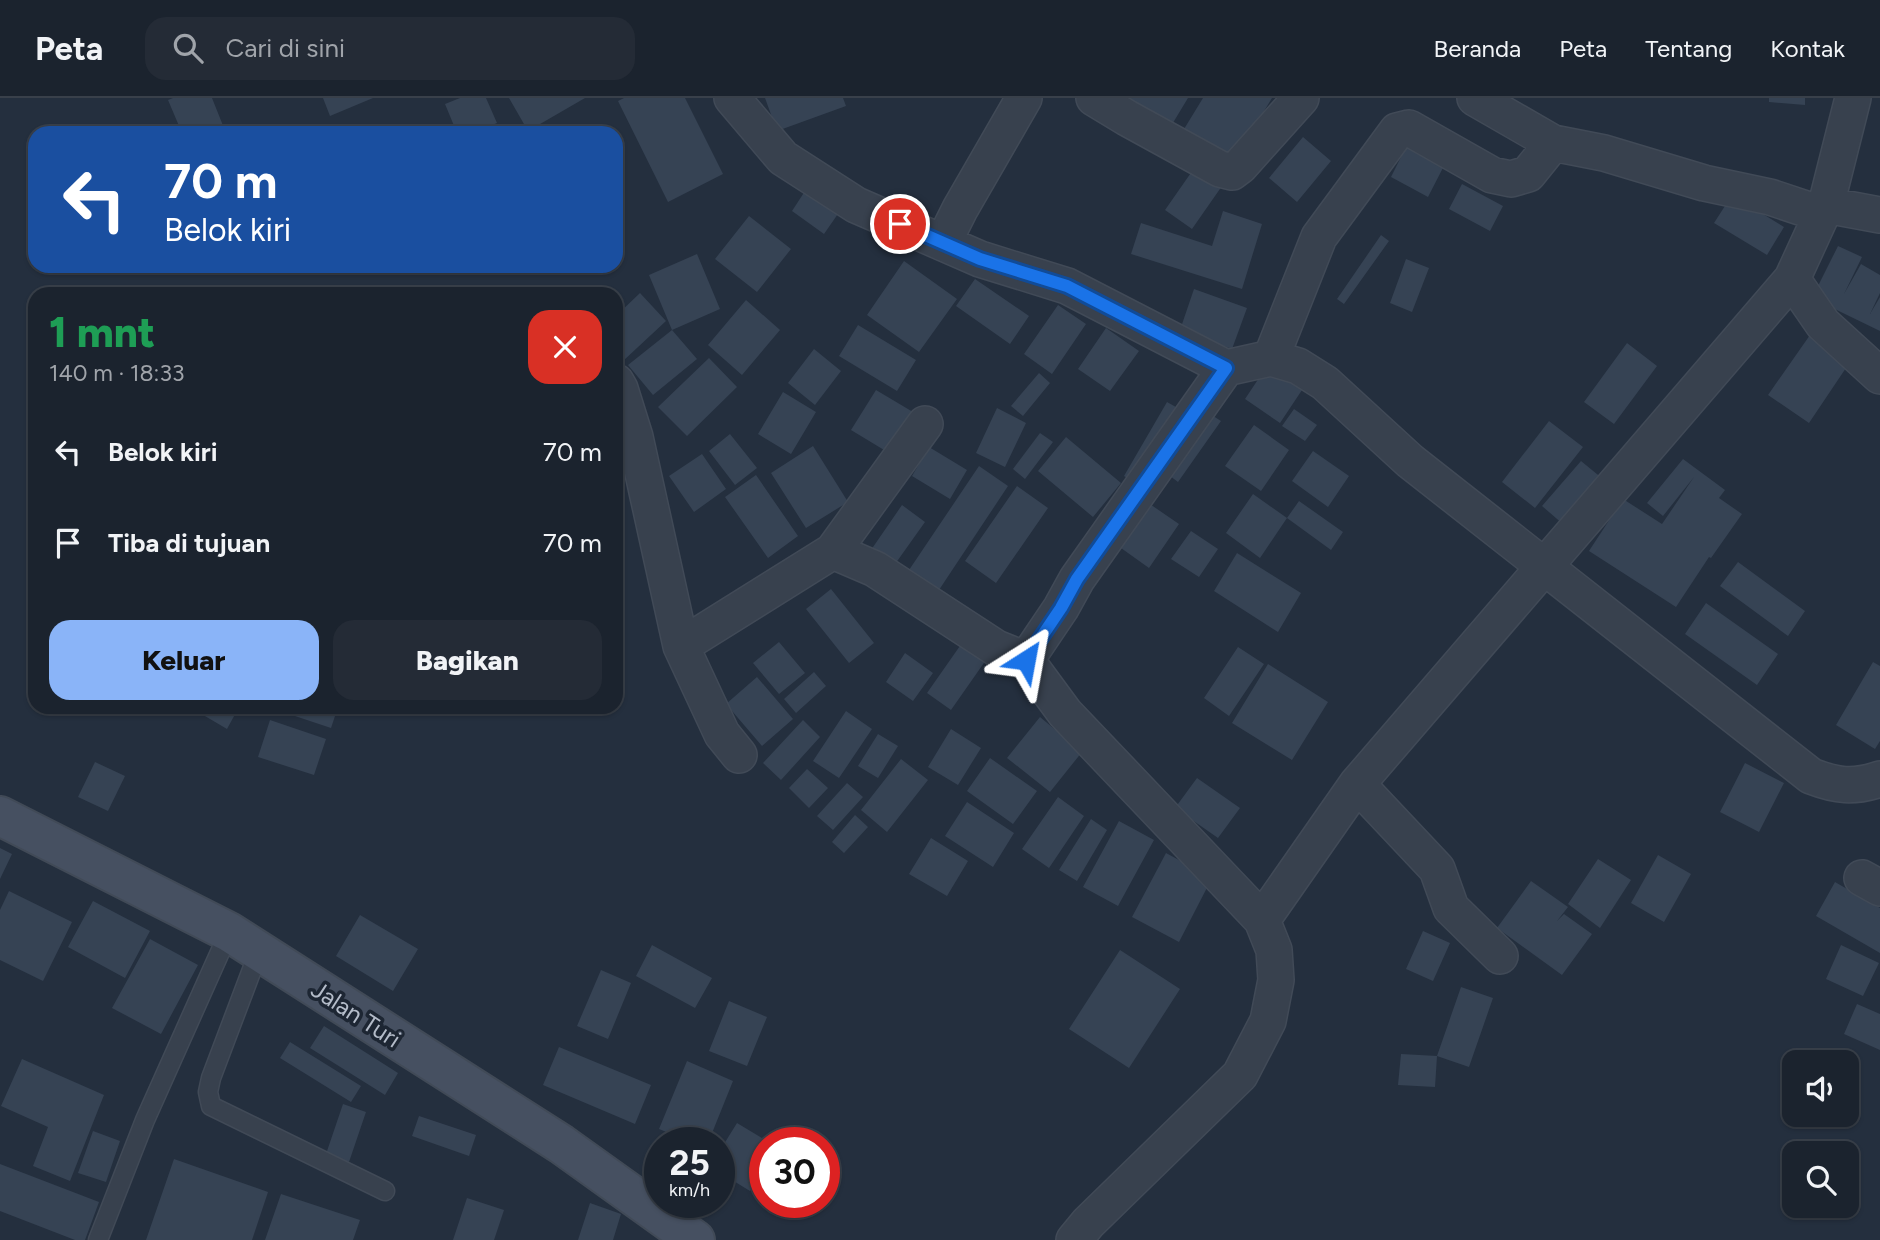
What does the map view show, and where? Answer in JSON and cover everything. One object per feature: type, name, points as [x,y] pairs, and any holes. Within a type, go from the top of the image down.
[{"type":"main road","name":"Jalan Turi","points":[[0,816],[244,942],[561,1144],[695,1240]]},
{"type":"street","points":[[732,98],[783,158],[856,205],[980,259],[1067,286],[1226,368],[1271,358],[1298,366],[1325,383],[1410,461],[1811,776],[1849,786],[1880,779]]},
{"type":"street","points":[[943,243],[1024,98]]},
{"type":"street","points":[[1094,98],[1220,169],[1232,172],[1301,98]]},
{"type":"street","points":[[1475,98],[1553,143],[1604,153],[1704,183],[1824,209],[1880,215]]},
{"type":"street","points":[[1262,920],[1357,784],[1792,279],[1824,209],[1853,98]]},
{"type":"street","points":[[1271,358],[1319,237],[1396,131],[1409,128],[1492,175],[1511,179],[1528,174],[1553,143]]},
{"type":"street","points":[[1792,279],[1823,324],[1880,376]]},
{"type":"street","points":[[1026,660],[1077,579],[1226,368]]},
{"type":"street","points":[[623,399],[635,437],[681,646],[722,734],[739,755]]},
{"type":"street","points":[[681,646],[834,551],[925,425]]},
{"type":"street","points":[[834,551],[874,569],[996,648],[1026,660],[1065,713],[1262,920],[1274,950],[1276,980],[1268,1021],[1240,1075],[1088,1223],[1074,1240]]},
{"type":"street","points":[[1357,784],[1437,869],[1451,908],[1500,956]]},
{"type":"lane","points":[[244,942],[211,1078],[208,1093],[211,1107],[385,1191]]},
{"type":"lane","points":[[98,1240],[145,1120],[244,942]]},
{"type":"building","points":[[212,98],[223,126],[179,126],[168,100]]},
{"type":"building","points":[[323,98],[373,98],[330,116]]},
{"type":"building","points":[[460,98],[486,98],[497,123],[490,126],[454,126],[445,104]]},
{"type":"building","points":[[509,98],[585,98],[537,126],[525,126]]},
{"type":"building","points":[[624,98],[685,98],[723,174],[668,202],[618,101]]},
{"type":"building","points":[[765,98],[843,98],[846,106],[777,131]]},
{"type":"building","points":[[1117,98],[1188,98],[1165,136]]},
{"type":"building","points":[[1203,98],[1272,98],[1232,164],[1181,134]]},
{"type":"building","points":[[1769,98],[1805,98],[1805,105],[1769,102]]},
{"type":"building","points":[[1303,137],[1331,161],[1297,202],[1269,178]]},
{"type":"building","points":[[1409,141],[1447,160],[1428,197],[1391,177]]},
{"type":"building","points":[[1195,167],[1222,186],[1192,229],[1165,210]]},
{"type":"building","points":[[1462,184],[1503,206],[1490,231],[1449,209]]},
{"type":"building","points":[[807,188],[840,211],[824,234],[792,211]]},
{"type":"building","points":[[1732,195],[1784,227],[1767,255],[1714,223]]},
{"type":"building","points":[[1223,211],[1262,224],[1242,289],[1131,254],[1141,223],[1212,246]]},
{"type":"building","points":[[749,216],[791,249],[757,292],[715,259]]},
{"type":"building","points":[[1381,235],[1389,241],[1344,304],[1337,299]]},
{"type":"building","points":[[1838,246],[1862,257],[1844,294],[1861,264],[1880,275],[1880,293],[1870,314],[1880,297],[1880,331],[1812,298]]},
{"type":"building","points":[[697,254],[720,309],[672,330],[649,275]]},
{"type":"building","points":[[1406,259],[1429,268],[1412,312],[1390,303]]},
{"type":"building","points":[[904,261],[957,299],[919,352],[867,315]]},
{"type":"building","points":[[975,279],[1029,316],[1010,344],[956,306]]},
{"type":"building","points":[[1194,289],[1247,308],[1232,349],[1180,330]]},
{"type":"building","points":[[640,293],[666,321],[623,361],[623,309]]},
{"type":"building","points":[[746,300],[780,330],[742,375],[708,345]]},
{"type":"building","points":[[1058,305],[1086,324],[1052,374],[1024,354]]},
{"type":"building","points":[[858,325],[916,360],[897,391],[839,356]]},
{"type":"building","points":[[1106,328],[1139,351],[1110,391],[1078,369]]},
{"type":"building","points":[[672,330],[697,359],[653,395],[628,365]]},
{"type":"building","points":[[1810,335],[1850,362],[1809,423],[1768,395]]},
{"type":"building","points":[[1627,343],[1657,366],[1614,424],[1584,402]]},
{"type":"building","points":[[814,349],[841,371],[815,405],[788,383]]},
{"type":"building","points":[[709,358],[737,387],[687,436],[658,407]]},
{"type":"building","points":[[1267,366],[1302,390],[1280,423],[1245,399]]},
{"type":"building","points":[[1039,373],[1050,383],[1023,416],[1011,406]]},
{"type":"building","points":[[876,390],[913,412],[889,453],[851,430]]},
{"type":"building","points":[[783,392],[816,412],[791,454],[758,434]]},
{"type":"building","points":[[1167,402],[1183,411],[1139,486],[1124,476]]},
{"type":"building","points":[[997,408],[1026,423],[1005,467],[976,453]]},
{"type":"building","points":[[1294,409],[1317,425],[1305,441],[1282,426]]},
{"type":"building","points":[[1204,410],[1221,421],[1178,482],[1162,470]]},
{"type":"building","points":[[1549,421],[1583,447],[1535,508],[1502,482]]},
{"type":"building","points":[[1254,425],[1289,450],[1261,491],[1225,466]]},
{"type":"building","points":[[1040,433],[1053,442],[1025,479],[1013,469]]},
{"type":"building","points":[[730,434],[757,468],[735,485],[709,451]]},
{"type":"building","points":[[1066,437],[1121,483],[1093,517],[1038,471]]},
{"type":"building","points":[[813,446],[848,502],[806,528],[771,473]]},
{"type":"building","points":[[929,447],[967,470],[950,499],[912,476]]},
{"type":"building","points":[[1313,451],[1349,476],[1328,507],[1292,481]]},
{"type":"building","points":[[702,454],[726,489],[694,512],[669,476]]},
{"type":"building","points":[[1683,459],[1725,490],[1719,498],[1742,514],[1676,607],[1589,551],[1623,499],[1662,524],[1694,477],[1663,516],[1647,503]]},
{"type":"building","points":[[1581,461],[1603,479],[1564,525],[1542,506]]},
{"type":"building","points":[[979,466],[1008,486],[937,593],[907,573]]},
{"type":"building","points":[[756,475],[798,536],[768,558],[725,497]]},
{"type":"building","points":[[1017,486],[1048,508],[996,583],[965,561]]},
{"type":"building","points":[[1253,494],[1287,518],[1260,558],[1226,533]]},
{"type":"building","points":[[1144,500],[1179,524],[1149,568],[1114,543]]},
{"type":"building","points":[[1299,501],[1343,532],[1331,550],[1287,518]]},
{"type":"building","points":[[902,505],[925,522],[893,567],[871,550]]},
{"type":"building","points":[[1191,531],[1218,549],[1199,577],[1171,559]]},
{"type":"building","points":[[1237,553],[1301,593],[1278,632],[1214,591]]},
{"type":"building","points":[[1738,562],[1805,611],[1788,636],[1720,586]]},
{"type":"building","points":[[831,589],[874,643],[849,663],[806,609]]},
{"type":"building","points":[[1706,603],[1778,654],[1757,685],[1685,634]]},
{"type":"building","points":[[779,642],[805,673],[779,694],[753,663]]},
{"type":"building","points":[[962,643],[986,660],[951,710],[927,693]]},
{"type":"building","points":[[1238,647],[1264,664],[1229,716],[1204,698]]},
{"type":"building","points":[[905,653],[933,673],[913,701],[886,682]]},
{"type":"building","points":[[1873,662],[1880,666],[1880,741],[1875,749],[1836,725]]},
{"type":"building","points":[[1268,664],[1328,702],[1292,760],[1232,723]]},
{"type":"building","points":[[814,672],[826,686],[796,713],[784,699]]},
{"type":"building","points":[[757,677],[793,719],[762,746],[726,704]]},
{"type":"building","points":[[846,711],[872,729],[839,778],[813,761]]},
{"type":"building","points":[[202,714],[235,714],[227,729]]},
{"type":"building","points":[[292,714],[336,714],[331,728]]},
{"type":"building","points":[[1040,717],[1082,752],[1050,792],[1007,758]]},
{"type":"building","points":[[270,720],[326,739],[314,775],[258,757]]},
{"type":"building","points":[[803,720],[820,737],[781,780],[763,763]]},
{"type":"building","points":[[951,729],[981,748],[958,785],[928,767]]},
{"type":"building","points":[[878,734],[898,746],[878,778],[858,766]]},
{"type":"building","points":[[990,758],[1037,791],[1013,824],[967,791]]},
{"type":"building","points":[[901,759],[928,780],[887,832],[861,810]]},
{"type":"building","points":[[95,762],[125,776],[108,811],[78,797]]},
{"type":"building","points":[[1745,763],[1784,783],[1759,832],[1720,812]]},
{"type":"building","points":[[807,769],[828,788],[809,808],[789,788]]},
{"type":"building","points":[[1197,778],[1240,808],[1218,838],[1175,808]]},
{"type":"building","points":[[847,783],[863,797],[833,830],[817,816]]},
{"type":"building","points":[[1058,797],[1084,816],[1049,868],[1022,849]]},
{"type":"building","points":[[967,802],[1014,833],[993,867],[945,836]]},
{"type":"building","points":[[855,815],[868,827],[844,853],[832,842]]},
{"type":"building","points":[[1091,819],[1107,830],[1077,881],[1059,870]]},
{"type":"building","points":[[1119,821],[1154,840],[1118,906],[1083,887]]},
{"type":"building","points":[[931,838],[968,861],[947,896],[909,874]]},
{"type":"building","points":[[0,848],[12,854],[0,879]]},
{"type":"building","points":[[1166,853],[1212,878],[1179,942],[1132,917]]},
{"type":"building","points":[[1658,855],[1691,874],[1664,922],[1631,903]]},
{"type":"building","points":[[1598,859],[1631,880],[1600,928],[1568,904]]},
{"type":"building","points":[[1531,881],[1568,907],[1557,921],[1564,914],[1592,934],[1562,975],[1497,928]]},
{"type":"building","points":[[1835,882],[1880,908],[1880,953],[1816,916]]},
{"type":"building","points":[[9,891],[72,922],[43,981],[0,960],[0,910]]},
{"type":"building","points":[[93,901],[150,931],[125,978],[68,947]]},
{"type":"building","points":[[360,915],[418,949],[393,991],[336,956]]},
{"type":"building","points":[[1423,931],[1450,943],[1433,981],[1406,969]]},
{"type":"building","points":[[150,939],[198,965],[161,1034],[112,1008]]},
{"type":"building","points":[[652,945],[712,978],[695,1008],[636,976]]},
{"type":"building","points":[[1841,945],[1879,963],[1863,996],[1826,979]]},
{"type":"building","points":[[1120,950],[1180,989],[1129,1068],[1069,1029]]},
{"type":"building","points":[[601,970],[631,983],[608,1039],[577,1026]]},
{"type":"building","points":[[1461,987],[1493,998],[1469,1067],[1437,1056]]},
{"type":"building","points":[[729,1001],[767,1017],[747,1066],[709,1051]]},
{"type":"building","points":[[1857,1004],[1880,1014],[1880,1050],[1844,1034]]},
{"type":"building","points":[[324,1026],[398,1073],[385,1095],[310,1048]]},
{"type":"building","points":[[290,1042],[361,1086],[351,1102],[280,1058]]},
{"type":"building","points":[[559,1047],[651,1085],[635,1124],[543,1085]]},
{"type":"building","points":[[1401,1054],[1437,1056],[1435,1087],[1398,1085]]},
{"type":"building","points":[[22,1059],[104,1095],[70,1181],[33,1166],[48,1127],[1,1106]]},
{"type":"building","points":[[687,1061],[733,1081],[714,1127],[660,1127]]},
{"type":"building","points":[[343,1104],[366,1112],[349,1162],[326,1154]]},
{"type":"building","points":[[419,1116],[476,1135],[469,1156],[412,1136]]},
{"type":"building","points":[[737,1123],[749,1130],[749,1190],[735,1182],[735,1127]]},
{"type":"building","points":[[93,1131],[120,1141],[106,1182],[78,1173]]},
{"type":"building","points":[[174,1159],[268,1192],[252,1240],[146,1240]]},
{"type":"building","points":[[0,1164],[99,1202],[85,1240],[75,1240],[0,1211]]},
{"type":"building","points":[[281,1194],[360,1220],[353,1240],[265,1240]]},
{"type":"building","points":[[467,1198],[504,1210],[494,1240],[453,1240]]},
{"type":"building","points":[[590,1203],[621,1214],[613,1240],[578,1240]]},
{"type":"route","points":[[900,224],[980,259],[1067,286],[1226,368],[1077,579],[1026,660]]}]
